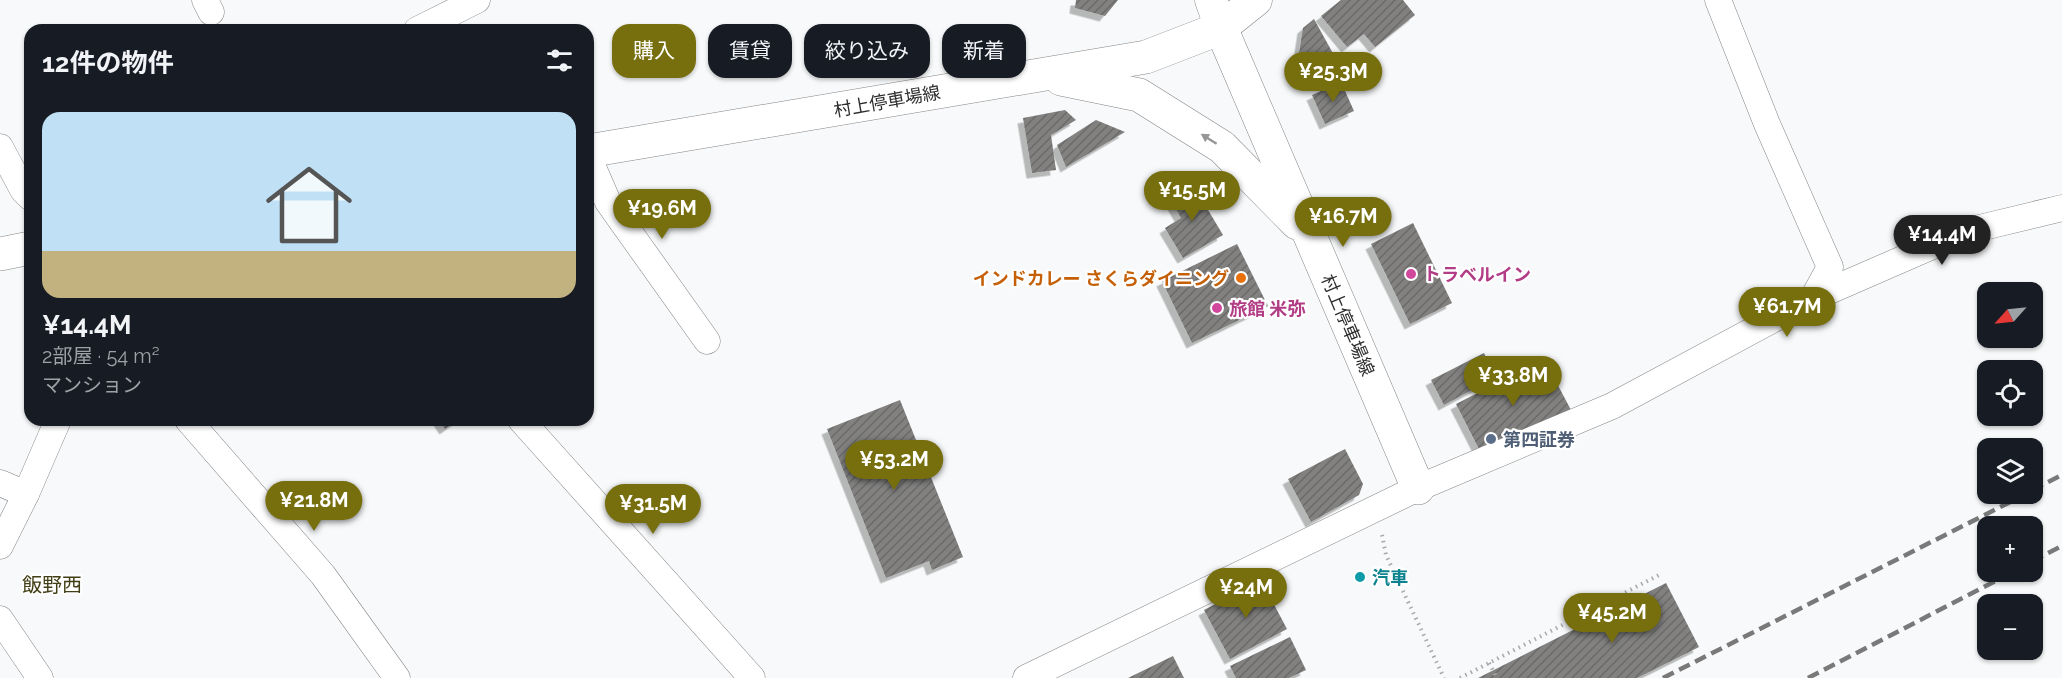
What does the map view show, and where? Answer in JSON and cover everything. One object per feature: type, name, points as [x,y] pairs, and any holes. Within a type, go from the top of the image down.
[{"type":"main road","name":"村上停車場線","points":[[594,150],[1146,57],[1216,14],[1418,488]]},
{"type":"main road","points":[[1038,76],[1082,82],[1139,95],[1222,147],[1311,237]]},
{"type":"main road","points":[[0,254],[24,249]]},
{"type":"street","points":[[429,24],[477,0]]},
{"type":"street","points":[[1216,14],[1256,0]]},
{"type":"street","points":[[1718,0],[1767,124],[1830,267],[1813,298]]},
{"type":"street","points":[[0,147],[24,191]]},
{"type":"street","points":[[594,170],[608,202],[707,341]]},
{"type":"street","points":[[1026,678],[1418,488],[1612,406],[1813,298],[1967,231],[2062,208]]},
{"type":"street","points":[[0,546],[26,494],[55,426]]},
{"type":"street","points":[[193,426],[323,575],[397,678]]},
{"type":"street","points":[[526,426],[752,678]]},
{"type":"street","points":[[0,483],[26,494]]},
{"type":"street","points":[[0,619],[40,678]]},
{"type":"path","points":[[1378,507],[1386,555],[1444,678]]},
{"type":"path","points":[[1460,678],[1659,575]]},
{"type":"path","points":[[1489,663],[1497,678]]},
{"type":"building","points":[[1076,0],[1118,0],[1105,16],[1075,8]]},
{"type":"building","points":[[1341,0],[1403,0],[1415,15],[1375,47],[1364,34],[1347,47],[1321,16]]},
{"type":"building","points":[[1314,19],[1335,57],[1302,75],[1297,66],[1303,28]]},
{"type":"building","points":[[1341,82],[1354,111],[1325,124],[1312,95]]},
{"type":"building","points":[[1065,110],[1076,120],[1051,135],[1056,170],[1032,173],[1023,118]]},
{"type":"building","points":[[1096,120],[1125,132],[1066,167],[1057,145]]},
{"type":"building","points":[[1192,183],[1223,235],[1183,258],[1165,228],[1181,218],[1169,197]]},
{"type":"building","name":"トラベルイン","points":[[1413,223],[1452,303],[1410,324],[1371,244]]},
{"type":"building","points":[[1237,244],[1268,306],[1192,343],[1162,281]]},
{"type":"building","points":[[1484,353],[1496,377],[1444,405],[1431,380]]},
{"type":"building","points":[[1544,359],[1571,410],[1482,455],[1456,404]]},
{"type":"building","points":[[900,400],[963,557],[932,570],[929,561],[886,578],[827,429]]},
{"type":"building","points":[[1345,449],[1363,484],[1359,495],[1311,522],[1288,479]]},
{"type":"building","points":[[1261,580],[1287,629],[1230,659],[1204,610]]},
{"type":"building","points":[[1666,583],[1699,647],[1637,678],[1478,678]]},
{"type":"building","points":[[1290,637],[1306,670],[1289,678],[1236,678],[1230,666]]},
{"type":"building","points":[[1173,656],[1184,678],[1128,678]]},
{"type":"railway","points":[[2043,484],[2062,475]]},
{"type":"railway","points":[[1663,678],[2006,504]]},
{"type":"railway","points":[[2043,556],[2062,546]]},
{"type":"railway","points":[[1808,678],[1994,582]]},
{"type":"place","name":"トラベルイン","points":[[1411,274]]},
{"type":"place","name":"インドカレー さくらダイニング","points":[[1241,278]]},
{"type":"place","name":"旅館 米弥","points":[[1217,308]]},
{"type":"place","name":"第四証券","points":[[1491,439]]},
{"type":"place","name":"汽車","points":[[1360,577]]},
{"type":"district","name":"飯野西","points":[[52,585]]}]
